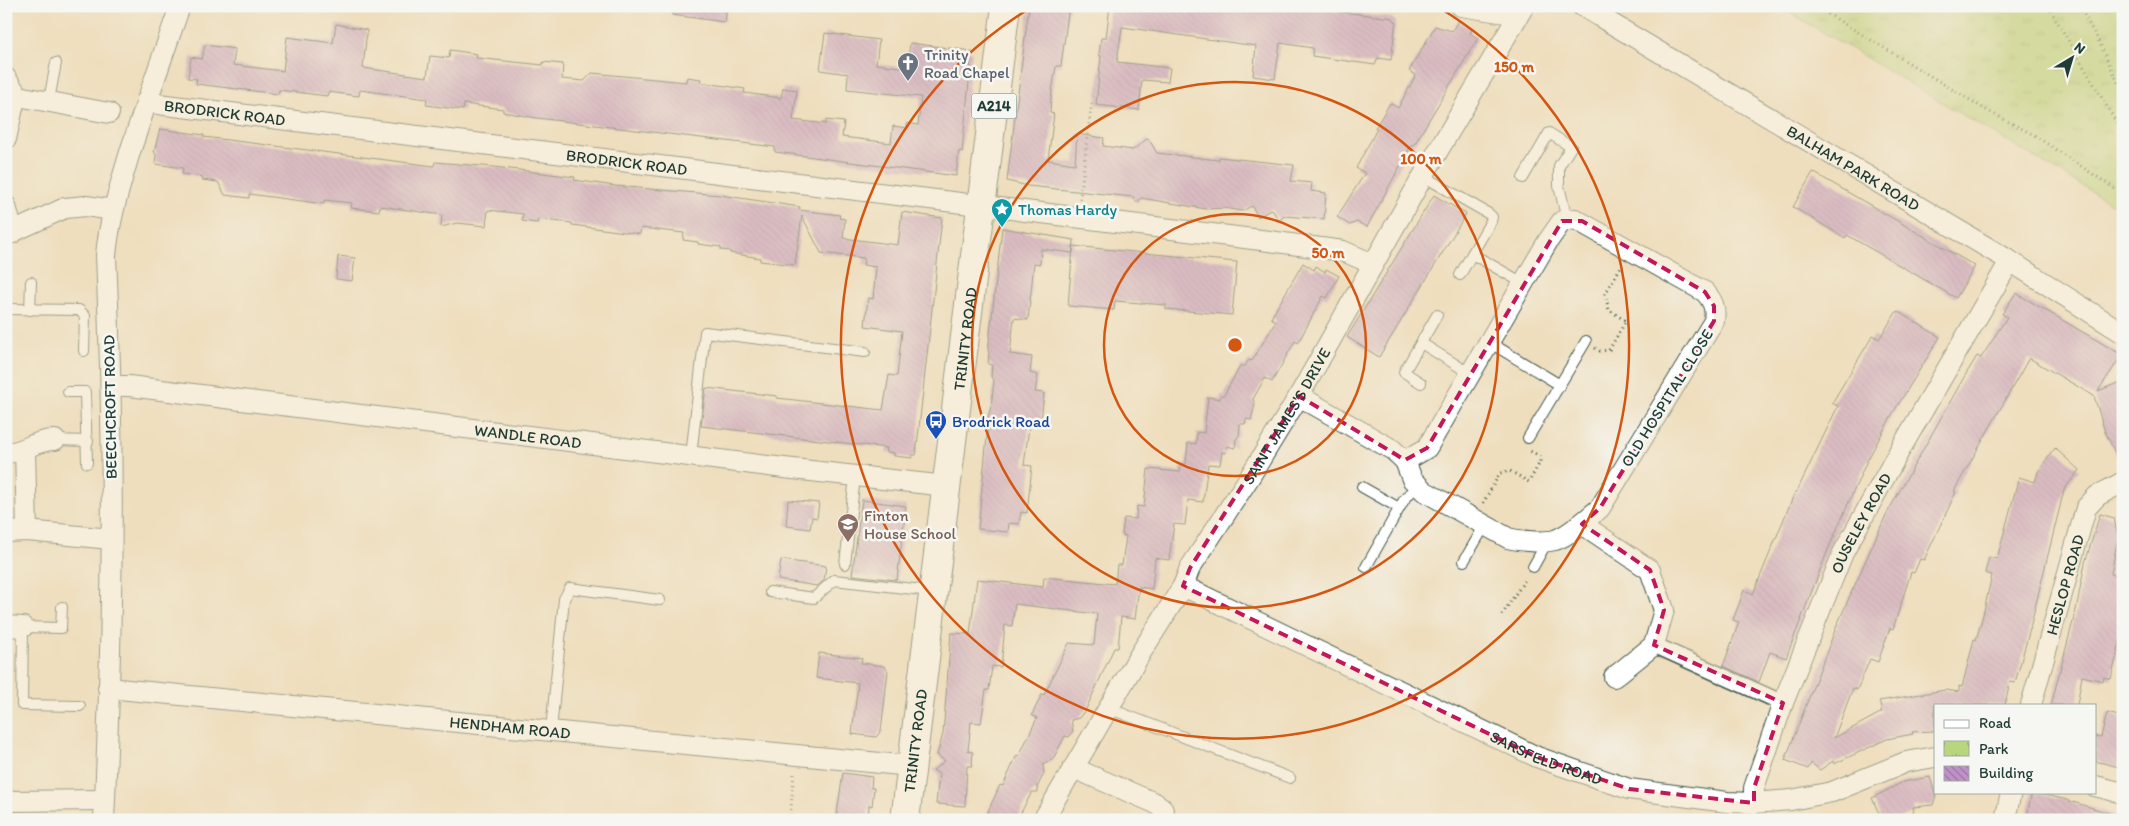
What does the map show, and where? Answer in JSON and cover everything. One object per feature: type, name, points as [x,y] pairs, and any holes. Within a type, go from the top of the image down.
[{"type":"highway","name":"TRINITY ROAD","points":[[905,820],[1006,6]]},
{"type":"street","name":"BEECHCROFT ROAD","points":[[104,810],[112,539],[111,386],[106,256],[113,210],[147,100],[180,6]]},
{"type":"street","points":[[1461,6],[1506,13],[1520,12]]},
{"type":"street","name":"BALHAM PARK ROAD","points":[[1582,6],[2010,261],[2123,333]]},
{"type":"street","name":"SAINT JAMES'S DRIVE","points":[[1043,820],[1161,619],[1184,586],[1190,568],[1249,478],[1299,396],[1423,176],[1520,12]]},
{"type":"street","points":[[6,78],[18,96],[48,100],[109,113]]},
{"type":"street","points":[[6,139],[14,103],[18,96]]},
{"type":"street","name":"BRODRICK ROAD","points":[[147,100],[158,104],[1343,251],[1373,264]]},
{"type":"street","points":[[6,206],[10,234],[65,208],[86,206],[113,210]]},
{"type":"street","name":"OLD HOSPITAL CLOSE","points":[[1417,485],[1508,538],[1518,541],[1555,540],[1582,524],[1600,508],[1714,321],[1712,299],[1705,292],[1582,221],[1575,219],[1567,220]]},
{"type":"street","points":[[1405,461],[1427,448],[1558,225],[1567,220]]},
{"type":"street","name":"OUSELEY ROAD","points":[[1754,803],[1754,788],[1783,703],[1843,553],[1900,448],[2010,261]]},
{"type":"street","name":"WANDLE ROAD","points":[[111,386],[130,386],[855,477],[946,486]]},
{"type":"street","points":[[1299,396],[1393,450],[1409,466],[1412,479],[1417,485]]},
{"type":"street","points":[[27,531],[16,451],[43,440],[55,440]]},
{"type":"street","name":"HESLOP ROAD","points":[[2031,704],[2086,508],[2097,496],[2123,482]]},
{"type":"street","points":[[1582,524],[1650,570],[1664,610],[1654,645],[1614,678]]},
{"type":"street","points":[[6,532],[27,531],[112,539]]},
{"type":"street","name":"SARSFELD ROAD","points":[[1184,586],[1537,757],[1629,789],[1727,802],[1754,803],[1791,800],[1832,792],[1906,762],[1934,757]]},
{"type":"street","points":[[1654,645],[1783,703]]},
{"type":"street","name":"HENDHAM ROAD","points":[[108,688],[911,766]]},
{"type":"street","points":[[1073,768],[1156,803],[1162,808],[1166,820]]},
{"type":"street","points":[[2096,786],[2123,793]]},
{"type":"street","points":[[2005,820],[2011,794]]},
{"type":"street","points":[[6,801],[104,810]]},
{"type":"lane","points":[[48,100],[56,63]]},
{"type":"lane","points":[[1523,178],[1549,132],[1571,147],[1559,166],[1559,186],[1567,220]]},
{"type":"lane","points":[[1423,176],[1492,217],[1460,275]]},
{"type":"lane","points":[[1472,254],[1524,282]]},
{"type":"lane","points":[[30,310],[31,282]]},
{"type":"lane","points":[[6,309],[79,310],[83,312],[85,316],[84,351]]},
{"type":"lane","points":[[1421,383],[1404,372],[1437,315]]},
{"type":"lane","points":[[691,456],[705,332],[865,352]]},
{"type":"lane","points":[[1528,438],[1586,341]]},
{"type":"lane","points":[[1489,342],[1560,385]]},
{"type":"lane","points":[[1421,343],[1471,374]]},
{"type":"lane","points":[[68,392],[85,392],[88,441],[87,463]]},
{"type":"lane","points":[[55,440],[88,441]]},
{"type":"lane","points":[[845,564],[855,477]]},
{"type":"lane","points":[[1366,567],[1399,508],[1417,485]]},
{"type":"lane","points":[[1362,487],[1399,508]]},
{"type":"lane","points":[[1464,561],[1479,522]]},
{"type":"lane","points":[[1533,567],[1549,540]]},
{"type":"lane","points":[[770,592],[814,598],[834,580],[932,591]]},
{"type":"lane","points":[[551,730],[564,599],[570,588],[660,600]]},
{"type":"lane","points":[[62,607],[61,628],[15,626],[22,706],[80,706]]},
{"type":"lane","points":[[1108,708],[1290,778]]},
{"type":"path","points":[[1815,6],[1988,111],[2034,135],[2123,194]]},
{"type":"path","points":[[2048,6],[2115,120],[2123,130]]},
{"type":"path","points":[[2079,6],[2097,38],[2123,93]]},
{"type":"path","points":[[1077,217],[1092,100]]},
{"type":"path","points":[[1586,341],[1600,351],[1609,350],[1626,321],[1609,310],[1605,294],[1632,250]]},
{"type":"path","points":[[1479,522],[1500,473],[1510,471],[1529,482],[1540,462],[1540,456],[1520,444],[1523,439],[1528,438]]},
{"type":"path","points":[[1502,615],[1533,567]]},
{"type":"path","points":[[790,820],[796,754]]},
{"type":"highlighted area","points":[[1562,221],[1582,221],[1705,292],[1714,306],[1714,321],[1600,508],[1582,524],[1650,570],[1664,610],[1654,645],[1783,703],[1754,788],[1754,803],[1629,789],[1537,757],[1183,586],[1190,568],[1299,396],[1405,460],[1427,448]]},
{"type":"green space","points":[[767,6],[825,6],[823,14]]},
{"type":"green space","points":[[1779,6],[2123,6],[2123,210]]},
{"type":"building","points":[[673,6],[727,6],[725,22],[672,15]]},
{"type":"building","points":[[1029,6],[1069,6],[1061,66],[1056,66],[1051,98],[1050,113],[1054,114],[1048,160],[1075,164],[1077,134],[1104,138],[1103,146],[1133,150],[1148,138],[1157,153],[1219,160],[1219,157],[1294,165],[1291,181],[1312,183],[1311,191],[1326,193],[1324,219],[1284,216],[1279,221],[1272,209],[1258,217],[1252,206],[1242,211],[1224,208],[1206,209],[1141,198],[1137,203],[1133,197],[1028,186],[1007,181]]},
{"type":"building","points":[[1110,6],[1291,6],[1393,18],[1396,21],[1391,60],[1378,58],[1375,65],[1312,56],[1313,48],[1280,43],[1275,79],[1253,76],[1256,46],[1122,27],[1117,62],[1170,68],[1168,82],[1142,80],[1139,110],[1096,105],[1101,38],[1106,38]]},
{"type":"building","points":[[1458,21],[1472,29],[1470,33],[1478,38],[1414,145],[1412,144],[1367,227],[1357,222],[1350,225],[1337,217],[1365,173],[1356,168],[1377,129],[1375,128],[1390,103],[1398,108],[1416,75],[1409,71],[1435,26],[1452,31]]},
{"type":"building","points":[[336,24],[367,30],[363,68],[427,77],[430,56],[449,58],[450,50],[477,54],[476,58],[543,65],[543,62],[563,64],[562,79],[584,81],[592,73],[686,82],[687,77],[701,79],[700,82],[745,89],[744,93],[781,98],[783,88],[797,90],[793,120],[826,124],[826,120],[844,122],[842,137],[891,143],[893,126],[907,128],[907,123],[918,125],[921,97],[847,89],[848,74],[820,70],[825,33],[879,40],[876,64],[907,68],[910,43],[972,51],[962,152],[959,151],[956,176],[775,152],[775,147],[537,118],[503,112],[503,109],[464,104],[463,110],[426,105],[427,99],[360,90],[359,96],[328,92],[327,96],[279,90],[278,94],[196,84],[197,79],[188,78],[191,57],[202,59],[205,45],[235,49],[233,65],[283,71],[287,37],[333,43]]},
{"type":"building","points":[[160,129],[204,135],[204,137],[434,166],[435,162],[494,167],[575,177],[574,180],[615,186],[720,195],[800,207],[799,210],[840,215],[839,218],[845,219],[843,238],[898,245],[902,212],[942,218],[916,455],[912,455],[912,458],[894,456],[894,453],[886,452],[887,448],[701,426],[706,388],[883,410],[889,375],[897,376],[902,331],[865,326],[868,298],[873,299],[876,267],[863,265],[864,258],[821,253],[802,216],[795,265],[760,261],[760,258],[721,250],[721,247],[683,240],[684,233],[641,228],[640,234],[538,219],[537,223],[522,221],[523,214],[488,210],[486,226],[457,223],[441,227],[442,215],[380,206],[379,211],[351,208],[352,203],[324,200],[324,204],[249,194],[249,198],[225,195],[218,182],[202,180],[203,177],[182,174],[183,168],[155,164],[156,154],[154,152]]},
{"type":"building","points":[[1813,172],[1975,266],[1956,298],[1847,235],[1845,238],[1793,207]]},
{"type":"building","points":[[1434,195],[1466,214],[1379,357],[1347,337]]},
{"type":"building","points":[[1002,228],[1074,240],[1073,253],[1041,249],[1040,264],[1034,263],[1028,320],[1014,318],[1010,354],[1032,357],[1030,373],[1038,375],[1035,392],[1044,393],[1041,421],[1030,420],[1024,465],[1032,466],[1027,513],[1021,512],[1019,524],[1009,523],[1008,532],[978,529],[988,426],[986,423],[991,407],[994,381],[991,377],[992,365],[988,364],[988,351]]},
{"type":"building","points":[[1073,246],[1237,262],[1232,315],[1166,309],[1166,305],[1115,301],[1114,310],[1068,306]]},
{"type":"building","points":[[338,256],[355,258],[352,281],[336,279]]},
{"type":"building","points":[[1303,263],[1314,270],[1316,266],[1325,272],[1326,269],[1339,276],[1327,298],[1323,296],[1298,343],[1295,341],[1272,382],[1265,378],[1253,399],[1255,404],[1251,420],[1246,419],[1245,424],[1240,424],[1235,448],[1227,446],[1226,453],[1222,452],[1220,465],[1208,464],[1203,502],[1188,500],[1185,525],[1174,524],[1169,560],[1155,558],[1152,589],[1139,587],[1135,619],[1121,617],[1118,648],[1114,648],[1086,709],[1079,718],[1071,720],[1073,731],[1069,737],[1065,736],[1053,759],[1043,765],[1044,774],[1037,787],[1038,792],[1032,792],[1017,820],[984,820],[1000,785],[1003,786],[1017,755],[1019,756],[1037,718],[1032,715],[1042,694],[1044,695],[1069,643],[1094,645],[1097,614],[1015,604],[1012,626],[1005,625],[1001,667],[992,666],[989,690],[986,690],[981,723],[971,722],[968,751],[973,752],[972,766],[967,766],[965,806],[936,804],[939,774],[933,770],[945,761],[937,755],[943,734],[951,633],[970,634],[977,579],[1043,587],[1044,577],[1115,584],[1117,565],[1122,565],[1126,536],[1122,535],[1124,518],[1136,519],[1137,506],[1144,507],[1148,469],[1180,472],[1181,464],[1186,464],[1188,443],[1196,444],[1197,432],[1204,433],[1208,397],[1220,399],[1241,365],[1244,367],[1249,360],[1252,361],[1276,321],[1271,318]]},
{"type":"building","points":[[2016,293],[2122,355],[2098,391],[2123,381],[2123,469],[2105,432],[2094,396],[2029,358],[1954,491],[1956,492],[1924,560],[1920,559],[1914,573],[1911,572],[1893,629],[1890,628],[1878,662],[1870,659],[1857,690],[1853,688],[1834,738],[1882,712],[1879,701],[1945,690],[1959,692],[1959,686],[1962,687],[1974,639],[1976,640],[1992,575],[1985,573],[1989,557],[1997,559],[2019,477],[2035,482],[2038,472],[2055,448],[2079,470],[2064,490],[2028,636],[2015,683],[2010,682],[2005,704],[1934,704],[1934,731],[1912,732],[1913,734],[1887,739],[1834,764],[1833,761],[1820,770],[1811,763],[1808,769],[1785,760],[1837,625],[1886,515],[1977,356],[1981,358],[2007,317],[2002,314]]},
{"type":"building","points":[[1897,311],[1940,337],[1893,413],[1866,463],[1827,552],[1786,658],[1770,652],[1759,682],[1723,666],[1739,622],[1733,620],[1744,590],[1753,594],[1795,492],[1838,406],[1832,403],[1873,335],[1879,339]]},
{"type":"building","points":[[788,500],[819,503],[817,518],[812,517],[810,529],[786,526]]},
{"type":"building","points":[[862,500],[906,506],[897,580],[852,575]]},
{"type":"building","points":[[2100,514],[2114,518],[2118,537],[2111,574],[2123,577],[2123,630],[2111,679],[2104,677],[2103,681],[2082,676],[2077,704],[2051,704],[2076,610],[2085,563]]},
{"type":"building","points":[[781,560],[826,566],[824,580],[817,586],[778,580]]},
{"type":"building","points":[[819,653],[862,658],[861,663],[884,666],[888,671],[881,731],[876,737],[852,734],[858,683],[816,678]]},
{"type":"building","points":[[2107,713],[2123,717],[2123,768],[2096,761],[2096,736],[2101,737]]},
{"type":"building","points":[[843,773],[872,777],[871,788],[874,788],[872,806],[869,805],[868,820],[836,820]]},
{"type":"building","points":[[1930,777],[1936,796],[1933,805],[1913,807],[1914,812],[1896,820],[1882,820],[1872,798],[1903,782]]},
{"type":"building","points":[[2032,794],[2063,799],[2119,816],[2118,820],[2026,820]]},
{"type":"place","name":"Trinity Road Chapel","points":[[908,82]]},
{"type":"place","name":"Thomas Hardy","points":[[1002,228]]},
{"type":"place","name":"Brodrick Road","points":[[936,440]]},
{"type":"place","name":"Finton House School","points":[[848,543]]}]
